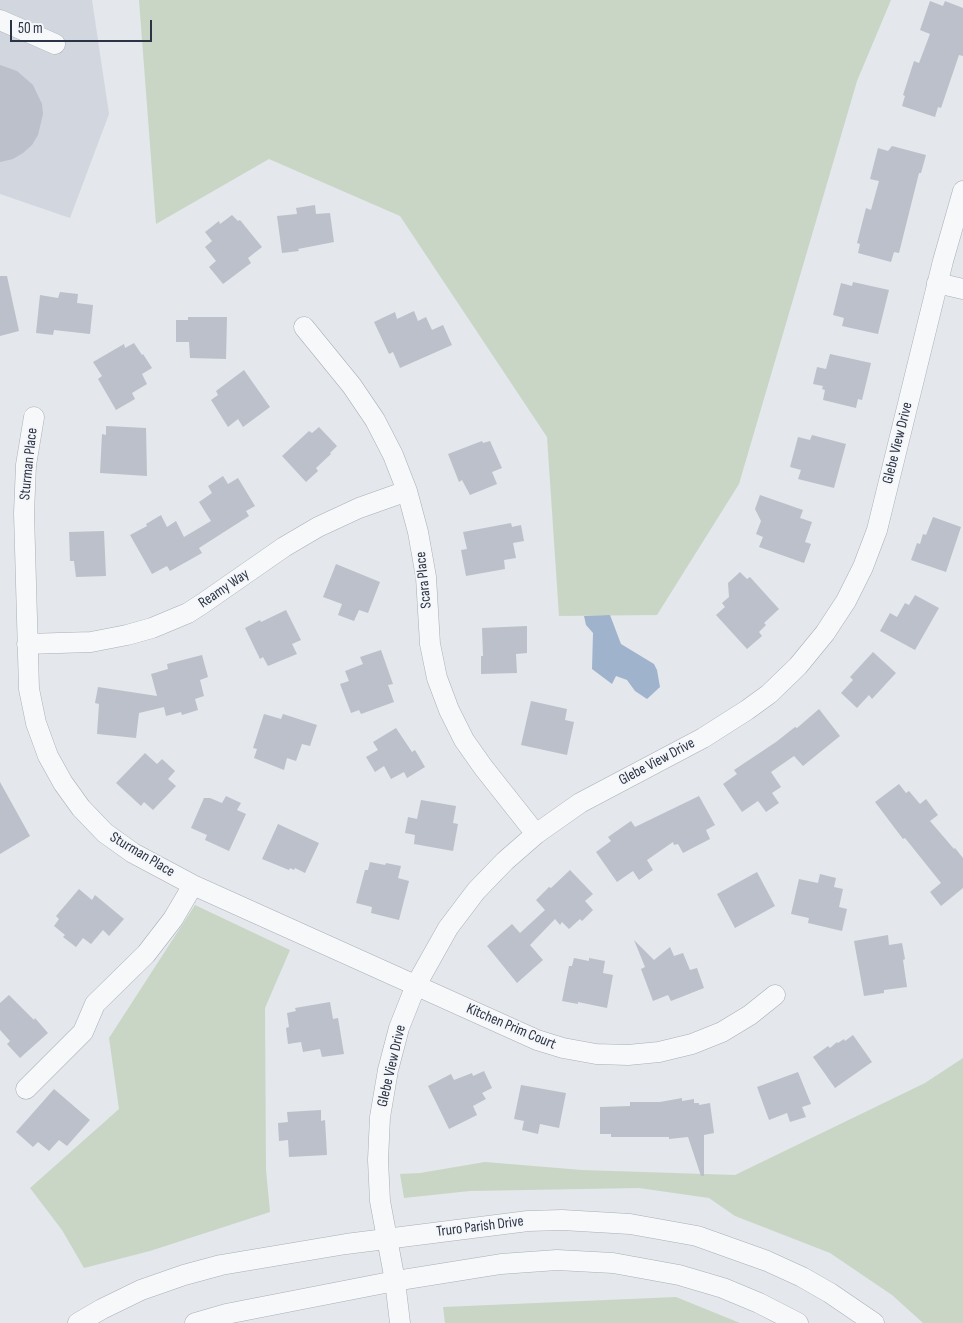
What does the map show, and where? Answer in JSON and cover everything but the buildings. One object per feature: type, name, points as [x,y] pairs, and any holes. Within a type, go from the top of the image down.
[{"type":"street","points":[[0,20],[55,44]]},
{"type":"street","name":"Glebe View Drive","points":[[400,1323],[395,1281],[378,1187],[380,1117],[388,1070],[399,1028],[416,985],[448,928],[476,891],[504,861],[536,834],[580,803],[703,738],[747,710],[769,694],[798,666],[825,633],[846,601],[859,576],[877,530],[937,283],[963,191]]},
{"type":"street","points":[[937,283],[963,289]]},
{"type":"street","name":"Scara Place","points":[[304,327],[352,386],[374,420],[392,455],[407,491],[418,532],[426,577],[430,644],[437,678],[449,710],[464,740],[536,834]]},
{"type":"street","name":"Sturman Place","points":[[34,416],[26,465],[24,513],[29,689],[36,723],[48,756],[63,783],[81,808],[105,832],[133,853],[193,885],[416,985]]},
{"type":"street","name":"Reamy Way","points":[[27,644],[92,642],[152,628],[188,613],[220,593],[284,547],[318,527],[359,508],[407,491]]},
{"type":"street","points":[[26,1089],[83,1032],[95,1004],[146,954],[173,920],[193,885]]},
{"type":"street","name":"Kitchen Prim Court","points":[[416,985],[537,1040],[564,1048],[596,1054],[628,1055],[659,1052],[692,1044],[722,1032],[750,1015],[775,995]]},
{"type":"street","name":"Truro Parish Drive","points":[[78,1323],[140,1290],[221,1265],[265,1256],[388,1239],[528,1221],[562,1220],[630,1224],[697,1236],[767,1261],[830,1293],[874,1323]]},
{"type":"street","points":[[195,1323],[226,1314],[395,1281],[501,1264],[556,1260],[612,1263],[679,1274],[723,1288],[759,1303],[798,1323]]},
{"type":"shaded area","points":[[0,0],[92,0],[109,114],[70,218],[0,194]]},
{"type":"green space","points":[[139,0],[891,0],[857,81],[739,484],[657,615],[559,616],[547,437],[400,216],[269,159],[156,224]]},
{"type":"green space","points":[[195,905],[290,950],[265,1008],[266,1170],[270,1212],[150,1251],[84,1268],[62,1230],[30,1188],[119,1109],[109,1038]]},
{"type":"green space","points":[[963,1058],[963,1323],[923,1323],[892,1295],[830,1253],[735,1216],[709,1198],[639,1188],[470,1191],[404,1198],[400,1174],[420,1173],[485,1162],[582,1170],[735,1175],[925,1083]]},
{"type":"green space","points":[[676,1297],[740,1323],[445,1323],[443,1307]]},
{"type":"water","points":[[610,615],[621,644],[654,664],[657,670],[660,687],[647,699],[635,691],[627,680],[616,676],[612,684],[592,669],[593,633],[586,625],[584,616]]}]
